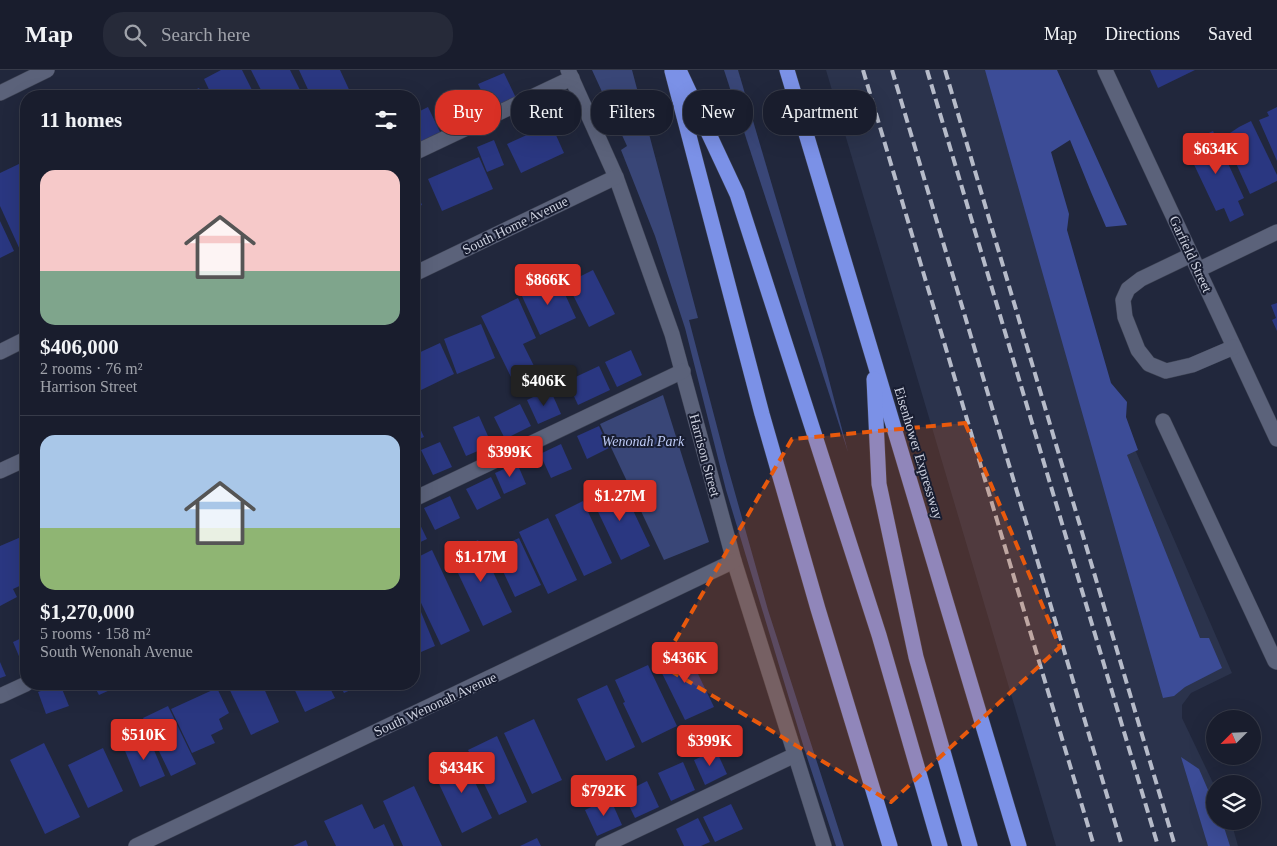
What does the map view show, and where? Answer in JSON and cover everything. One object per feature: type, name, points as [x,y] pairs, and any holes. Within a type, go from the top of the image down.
[{"type":"highway","points":[[672,70],[762,414],[818,609],[890,846]]},
{"type":"highway","points":[[679,70],[737,194],[879,635],[940,846]]},
{"type":"highway","name":"Eisenhower Expressway","points":[[787,70],[1019,846]]},
{"type":"highway","points":[[873,356],[878,484],[916,657],[970,846]]},
{"type":"street","points":[[0,92],[47,70]]},
{"type":"street","name":"Garfield Street","points":[[1105,70],[1277,439]]},
{"type":"street","points":[[420,150],[570,74]]},
{"type":"street","name":"Harrison Street","points":[[570,74],[616,177],[670,326],[734,561],[824,846]]},
{"type":"street","name":"South Home Avenue","points":[[420,271],[616,177]]},
{"type":"street","points":[[1198,270],[1277,232]]},
{"type":"street","points":[[1192,255],[1141,279],[1128,289],[1123,300],[1125,317],[1138,350],[1149,364],[1166,371],[1192,365],[1234,347]]},
{"type":"street","points":[[0,352],[20,342]]},
{"type":"street","points":[[420,496],[682,371]]},
{"type":"street","points":[[1163,421],[1277,662]]},
{"type":"street","points":[[0,472],[20,462]]},
{"type":"street","name":"South Wenonah Avenue","points":[[136,846],[734,561]]},
{"type":"street","points":[[0,696],[20,687]]},
{"type":"street","points":[[603,846],[795,755]]},
{"type":"highlighted area","points":[[965,423],[1060,647],[891,802],[661,665],[792,439]]},
{"type":"shaded area","points":[[826,70],[1015,70],[1117,408],[1232,673],[1191,693],[1182,705],[1182,718],[1209,775],[1206,775],[1206,830],[1234,830],[1238,846],[1056,846],[845,135],[876,135],[876,90],[832,90]]},
{"type":"shaded area","points":[[985,70],[1057,70],[1127,225],[1106,227],[1070,140],[1051,152],[1069,214],[1067,230],[1111,383],[1127,402],[1126,417],[1138,450],[1127,455],[1200,638],[1209,638],[1222,668],[1185,687],[1174,696],[1163,698]]},
{"type":"shaded area","points":[[1181,757],[1199,769],[1206,785],[1206,830],[1225,830],[1230,846],[1208,846]]},
{"type":"green space","points":[[592,70],[632,70],[637,90],[601,90]]},
{"type":"green space","points":[[724,70],[738,70],[744,90],[730,90]]},
{"type":"green space","points":[[753,121],[824,361],[848,452],[745,135],[753,135]]},
{"type":"green space","points":[[622,135],[649,135],[698,318],[689,320],[726,461],[768,610],[844,846],[836,846],[804,748],[726,490],[685,328],[655,236],[621,150],[627,146]]},
{"type":"green space","name":"Wenonah Park","points":[[663,395],[709,542],[664,560],[600,424]]},
{"type":"building","points":[[221,70],[242,70],[252,90],[209,90],[204,79]]},
{"type":"building","points":[[251,70],[290,70],[300,90],[261,90]]},
{"type":"building","points":[[299,70],[340,70],[349,90],[308,90]]},
{"type":"building","points":[[1150,70],[1195,70],[1158,88]]},
{"type":"building","points":[[504,73],[512,90],[511,100],[501,105],[501,90],[481,90],[478,84]]},
{"type":"building","points":[[428,107],[435,122],[435,135],[439,135],[420,144],[420,111]]},
{"type":"building","points":[[1277,107],[1277,161],[1259,120],[1269,116],[1267,112]]},
{"type":"building","points":[[1251,121],[1277,175],[1277,181],[1250,194],[1224,137]]},
{"type":"building","points":[[1213,131],[1244,198],[1238,201],[1244,215],[1230,222],[1224,208],[1216,211],[1186,144]]},
{"type":"building","points":[[527,135],[556,135],[564,153],[521,173],[507,144]]},
{"type":"building","points":[[494,140],[504,165],[487,172],[477,147]]},
{"type":"building","points":[[479,157],[493,189],[442,211],[428,179]]},
{"type":"building","points":[[20,163],[20,250],[0,206],[0,173]]},
{"type":"building","points":[[0,221],[14,251],[0,258]]},
{"type":"building","points":[[593,270],[615,314],[589,327],[567,283]]},
{"type":"building","points":[[557,277],[576,318],[540,335],[521,294]]},
{"type":"building","points":[[518,298],[536,338],[523,344],[534,366],[511,377],[481,316]]},
{"type":"building","points":[[1277,303],[1277,331],[1272,320],[1276,318],[1271,305]]},
{"type":"building","points":[[481,324],[495,358],[457,374],[444,339]]},
{"type":"building","points":[[440,343],[454,374],[420,391],[420,352]]},
{"type":"building","points":[[631,350],[642,375],[617,387],[605,362]]},
{"type":"building","points":[[599,366],[610,390],[578,405],[567,381]]},
{"type":"building","points":[[550,389],[561,414],[538,424],[527,400]]},
{"type":"building","points":[[520,404],[531,426],[505,439],[494,417]]},
{"type":"building","points":[[479,416],[492,445],[466,456],[453,427]]},
{"type":"building","points":[[599,426],[609,448],[587,459],[577,436]]},
{"type":"building","points":[[420,428],[424,437],[420,439]]},
{"type":"building","points":[[440,442],[452,467],[433,475],[421,450]]},
{"type":"building","points":[[561,444],[572,469],[551,478],[540,454]]},
{"type":"building","points":[[517,463],[526,484],[504,494],[495,473]]},
{"type":"building","points":[[491,477],[501,498],[477,510],[466,489]]},
{"type":"building","points":[[620,483],[650,546],[621,560],[591,497]]},
{"type":"building","points":[[450,496],[460,518],[435,530],[424,508]]},
{"type":"building","points":[[583,501],[612,563],[584,576],[555,515]]},
{"type":"building","points":[[548,518],[577,580],[548,594],[519,532]]},
{"type":"building","points":[[420,524],[427,539],[420,542]]},
{"type":"building","points":[[20,537],[20,586],[13,589],[17,597],[0,606],[0,546]]},
{"type":"building","points":[[519,538],[541,585],[515,597],[493,550]]},
{"type":"building","points":[[478,540],[512,612],[483,626],[449,554]]},
{"type":"building","points":[[432,550],[470,631],[441,645],[420,601],[420,556]]},
{"type":"building","points":[[420,610],[435,646],[420,652]]},
{"type":"building","points":[[20,639],[20,659],[13,642]]},
{"type":"building","points":[[685,647],[714,707],[685,720],[656,661]]},
{"type":"building","points":[[0,662],[6,676],[0,678]]},
{"type":"building","points":[[648,665],[677,726],[642,743],[623,703],[625,702],[615,680]]},
{"type":"building","points":[[607,685],[635,747],[606,761],[577,699]]},
{"type":"building","points":[[44,690],[62,690],[69,706],[46,714],[38,692]]},
{"type":"building","points":[[96,690],[110,690],[99,695]]},
{"type":"building","points":[[213,690],[218,690],[229,713],[219,719],[223,729],[211,735],[215,743],[192,753],[171,709]]},
{"type":"building","points":[[230,690],[265,690],[279,722],[251,735]]},
{"type":"building","points":[[295,690],[331,690],[335,698],[305,712]]},
{"type":"building","points":[[168,706],[196,764],[171,776],[143,718]]},
{"type":"building","points":[[534,719],[562,780],[532,794],[504,733]]},
{"type":"building","points":[[148,736],[165,776],[140,787],[123,746]]},
{"type":"building","points":[[497,736],[527,802],[499,815],[468,750]]},
{"type":"building","points":[[44,743],[80,817],[45,834],[10,760]]},
{"type":"building","points":[[103,748],[123,791],[88,808],[68,765]]},
{"type":"building","points":[[716,750],[727,774],[705,785],[694,760]]},
{"type":"building","points":[[462,755],[492,818],[462,833],[432,769]]},
{"type":"building","points":[[683,762],[695,790],[671,801],[658,773]]},
{"type":"building","points":[[647,781],[659,807],[635,818],[623,793]]},
{"type":"building","points":[[414,786],[442,846],[403,846],[383,801]]},
{"type":"building","points":[[610,798],[622,825],[597,836],[585,810]]},
{"type":"building","points":[[362,804],[374,829],[384,824],[394,846],[336,846],[324,821]]},
{"type":"building","points":[[731,804],[743,829],[715,842],[703,817]]},
{"type":"building","points":[[698,818],[710,842],[701,846],[684,846],[676,829]]},
{"type":"building","points":[[537,838],[541,846],[520,846]]},
{"type":"building","points":[[306,840],[308,846],[293,846]]},
{"type":"railway","points":[[863,70],[1094,846]]},
{"type":"railway","points":[[892,70],[1122,846]]},
{"type":"railway","points":[[927,70],[1158,846]]},
{"type":"railway","points":[[945,70],[1175,846]]}]
